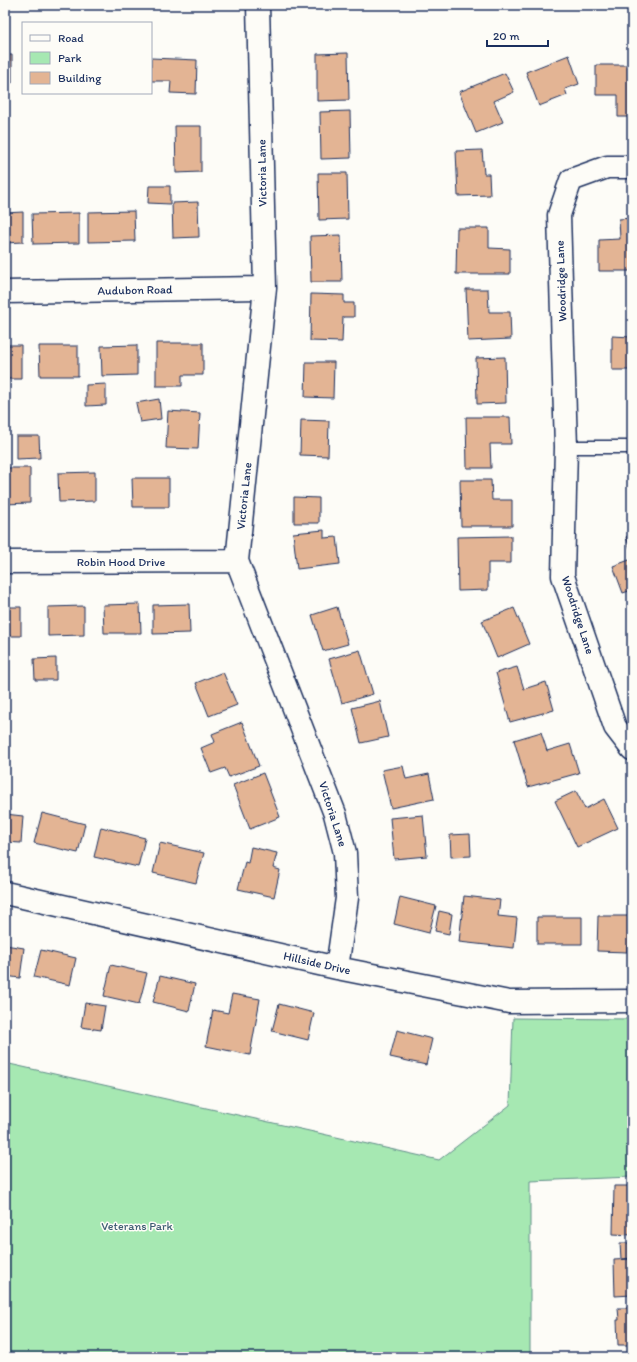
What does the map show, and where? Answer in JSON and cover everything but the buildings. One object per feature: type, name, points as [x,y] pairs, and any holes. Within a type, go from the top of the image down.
[{"type":"street","name":"Victoria Lane","points":[[258,5],[264,288],[237,561],[335,814],[345,853],[347,898],[338,968]]},
{"type":"street","name":"Woodridge Lane","points":[[632,167],[607,167],[571,180],[559,215],[566,447],[563,576],[616,727],[632,749]]},
{"type":"street","name":"Audubon Road","points":[[5,292],[264,288]]},
{"type":"street","name":"Robin Hood Drive","points":[[5,562],[237,561]]},
{"type":"street","name":"Hillside Drive","points":[[5,893],[338,968],[509,1002],[632,1001]]},
{"type":"lane","points":[[566,447],[632,447]]},
{"type":"green space","name":"Veterans Park","points":[[513,1018],[632,1019],[632,1177],[530,1181],[530,1357],[5,1357],[5,1063],[439,1160],[510,1105]]}]
